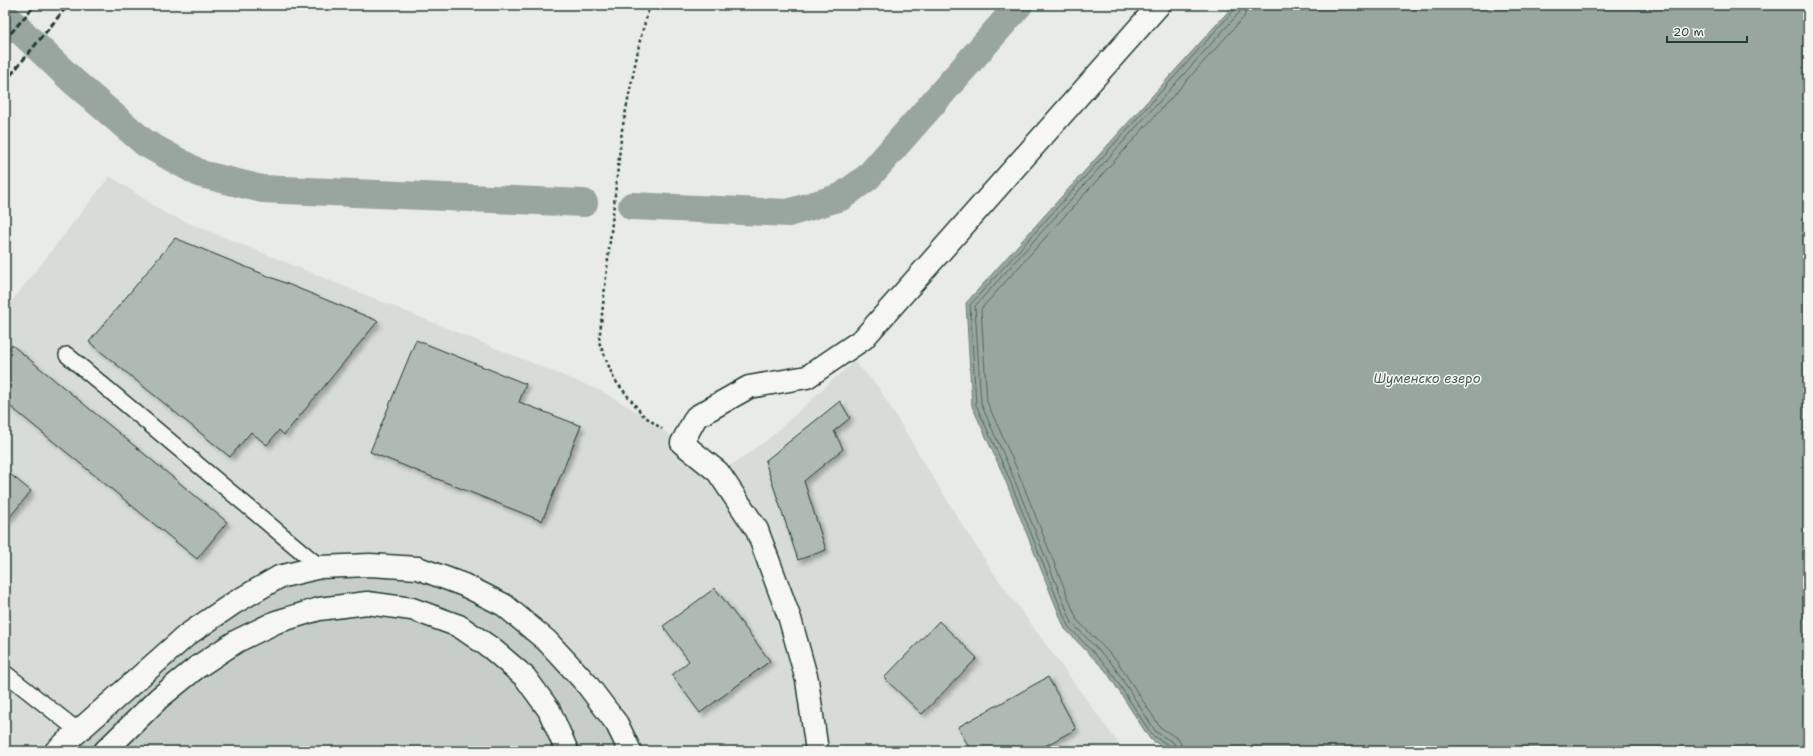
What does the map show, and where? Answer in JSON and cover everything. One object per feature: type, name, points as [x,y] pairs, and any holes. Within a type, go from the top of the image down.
[{"type":"main road","points":[[817,751],[807,680],[790,619],[757,530],[718,472],[682,443],[696,417],[749,387],[807,377],[863,339],[1159,5]]},
{"type":"main road","points":[[56,751],[77,730],[186,636],[234,603],[279,577],[320,567],[370,565],[418,568],[464,585],[504,605],[547,641],[586,682],[617,724],[630,751]]},
{"type":"main road","points":[[105,751],[166,693],[196,668],[237,641],[276,622],[320,609],[367,603],[412,609],[426,614],[459,626],[491,648],[525,678],[549,710],[567,751]]},
{"type":"lane","points":[[67,355],[320,567]]},
{"type":"lane","points":[[5,673],[77,730]]},
{"type":"path","points":[[650,5],[640,40],[622,130],[599,342],[614,379],[643,415],[682,443]]},
{"type":"shaded area","points":[[5,21],[19,33],[5,49]]},
{"type":"shaded area","points":[[110,176],[165,213],[601,391],[643,415],[720,473],[767,440],[854,361],[878,387],[961,523],[995,575],[1124,751],[5,751],[5,310]]},
{"type":"shaded area","points":[[418,568],[547,641],[630,751],[56,751],[279,577]]},
{"type":"water","name":"Шуменско езеро","points":[[1234,5],[1808,5],[1808,751],[1170,751],[1150,739],[1106,671],[1065,629],[1002,472],[972,406],[966,303]]},
{"type":"building","points":[[175,238],[378,321],[284,435],[279,430],[267,445],[251,432],[230,457],[89,342]]},
{"type":"building","points":[[416,340],[526,384],[519,402],[581,426],[542,521],[370,452]]},
{"type":"building","points":[[12,345],[227,522],[197,559],[5,402],[5,353]]},
{"type":"building","points":[[840,401],[850,418],[834,431],[843,449],[804,481],[826,550],[798,560],[765,461]]},
{"type":"building","points":[[5,470],[31,491],[5,523]]},
{"type":"building","points":[[715,588],[770,661],[700,713],[672,675],[689,661],[663,626]]},
{"type":"building","points":[[939,621],[977,658],[922,714],[884,678]]},
{"type":"building","points":[[1048,677],[1076,729],[1036,751],[971,751],[958,727]]},
{"type":"waterway","points":[[632,206],[788,213],[841,197],[868,177],[1019,5]]},
{"type":"waterway","points":[[5,16],[73,81],[145,143],[201,174],[262,189],[584,203]]},
{"type":"railway","points":[[5,40],[35,5]]},
{"type":"railway","points":[[5,82],[68,5]]}]
